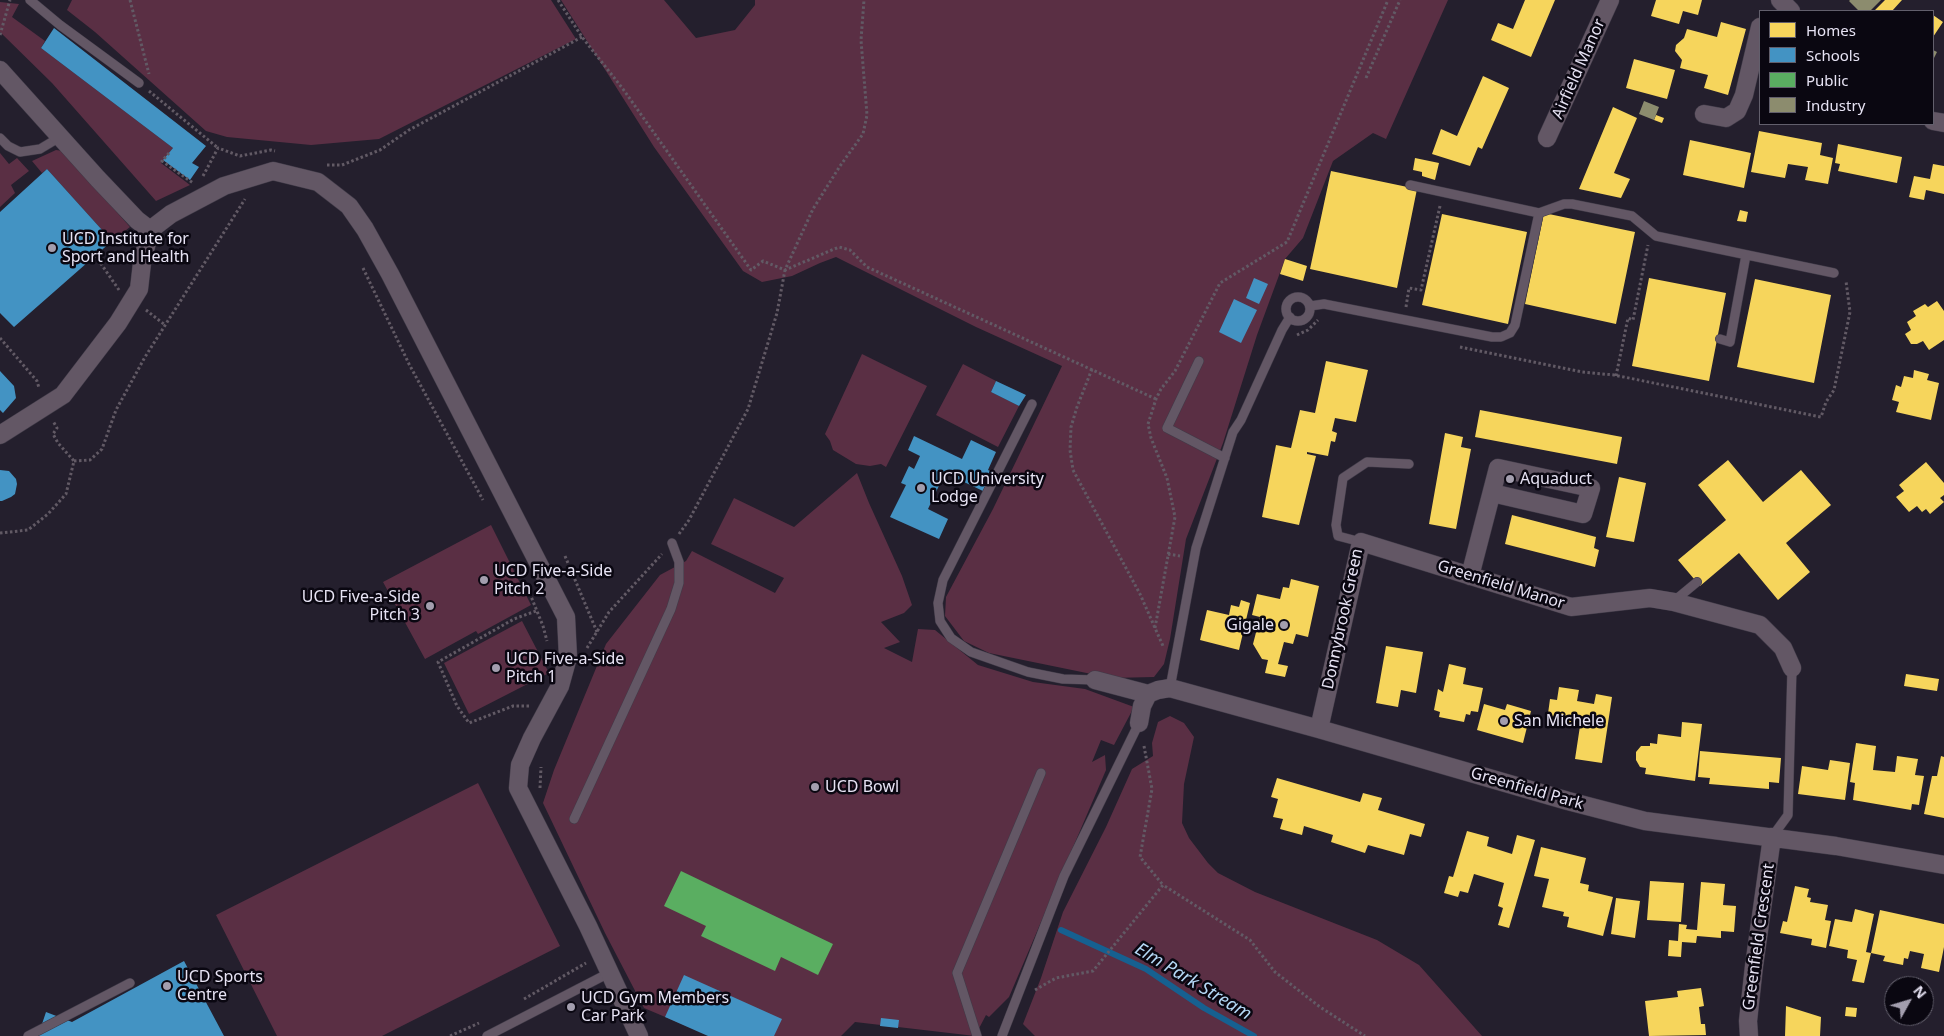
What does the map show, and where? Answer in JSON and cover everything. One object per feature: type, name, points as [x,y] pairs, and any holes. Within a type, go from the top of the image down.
[{"type":"street","name":"Airfield Manor","points":[[1548,138],[1610,0]]},
{"type":"street","points":[[1770,10],[1778,0],[1790,10]]},
{"type":"street","points":[[1704,114],[1726,118],[1737,111],[1744,95],[1759,30]]},
{"type":"street","points":[[0,70],[137,220],[150,230]]},
{"type":"street","points":[[0,435],[63,395],[118,323],[140,289],[142,263],[150,230],[171,214],[224,186],[273,171],[318,182],[349,206],[365,229],[390,274],[566,617],[568,657],[560,686],[543,716],[520,765],[518,788],[588,926],[639,1036]]},
{"type":"street","points":[[1470,576],[1498,468],[1590,488],[1583,514],[1492,493]]},
{"type":"street","name":"Greenfield Manor","points":[[1361,542],[1571,607],[1650,598],[1674,602],[1760,625],[1784,648],[1792,668]]},
{"type":"street","name":"Donnybrook Green","points":[[1319,729],[1361,542]]},
{"type":"street","points":[[1095,680],[1148,694],[1170,688]]},
{"type":"street","name":"Greenfield Park","points":[[1170,688],[1319,729],[1541,794],[1645,821],[1836,846],[1944,866]]},
{"type":"street","points":[[1139,723],[1142,706],[1148,694]]},
{"type":"street","name":"Greenfield Crescent","points":[[1748,1036],[1754,966],[1772,837]]},
{"type":"lane","points":[[30,0],[60,25],[139,83]]},
{"type":"lane","points":[[0,138],[8,146],[20,152],[40,149],[60,137]]},
{"type":"lane","points":[[1410,185],[1539,213],[1564,204],[1572,204],[1632,216],[1656,236],[1834,273]]},
{"type":"lane","points":[[1310,306],[1324,304],[1492,337],[1501,337],[1510,333],[1514,325],[1539,213]]},
{"type":"lane","points":[[1720,339],[1730,342],[1746,255]]},
{"type":"lane","points":[[1301,297],[1305,299],[1310,306],[1309,314],[1303,319],[1296,320],[1290,318],[1286,307],[1290,300],[1301,297]]},
{"type":"lane","points":[[1170,688],[1196,548],[1233,432],[1241,420],[1282,330],[1290,318]]},
{"type":"lane","points":[[1199,361],[1167,428],[1225,458]]},
{"type":"lane","points":[[1032,404],[943,580],[938,602],[940,621],[951,638],[971,652],[1037,674],[1063,679],[1095,680]]},
{"type":"lane","name":"Donnybrook Green","points":[[1361,542],[1338,536],[1336,525],[1343,478],[1367,462],[1409,464]]},
{"type":"lane","points":[[574,819],[671,609],[679,583],[679,562],[672,543]]},
{"type":"lane","points":[[1674,602],[1697,582]]},
{"type":"lane","points":[[1772,837],[1788,815],[1792,668]]},
{"type":"lane","points":[[1002,1036],[1064,876],[1139,723]]},
{"type":"lane","points":[[977,1036],[957,973],[1040,773]]},
{"type":"lane","points":[[487,1036],[610,973]]},
{"type":"lane","points":[[28,1036],[130,983]]},
{"type":"path","points":[[0,35],[10,0]]},
{"type":"path","points":[[130,0],[150,78]]},
{"type":"path","points":[[558,0],[582,37],[623,89],[751,270],[763,260],[785,270],[839,246],[850,250],[867,267],[1156,399]]},
{"type":"path","points":[[623,596],[672,543],[689,520],[748,410],[777,313],[785,270],[813,209],[863,134],[867,115],[861,40],[864,0]]},
{"type":"path","points":[[1155,628],[1175,517],[1167,478],[1151,438],[1148,424],[1156,399],[1175,371],[1220,283],[1287,242],[1388,0]]},
{"type":"path","points":[[1366,78],[1400,0]]},
{"type":"path","points":[[342,165],[380,150],[409,130],[582,37]]},
{"type":"path","points":[[74,462],[90,460],[102,449],[116,410],[144,357],[253,187],[240,156],[218,148],[139,83]]},
{"type":"path","points":[[151,86],[152,94]]},
{"type":"path","points":[[202,178],[218,148]]},
{"type":"path","points":[[169,153],[162,161],[197,186]]},
{"type":"path","points":[[1406,307],[1409,288],[1421,290],[1442,192]]},
{"type":"path","points":[[1616,376],[1628,318],[1633,320],[1651,232]]},
{"type":"path","points":[[362,265],[409,364],[484,502]]},
{"type":"path","points":[[1458,347],[1821,417],[1826,402],[1834,390],[1850,312],[1846,279],[1837,277],[1834,273]]},
{"type":"path","points":[[1294,337],[1308,330],[1319,319]]},
{"type":"path","points":[[0,338],[37,381],[43,408],[57,428],[53,434],[74,462]]},
{"type":"path","points":[[1092,370],[1071,427],[1070,450],[1073,470],[1140,594],[1163,646],[1162,653]]},
{"type":"path","points":[[0,533],[28,530],[48,514],[66,494],[74,462]]},
{"type":"path","points":[[565,556],[598,632]]},
{"type":"path","points":[[525,580],[548,644]]},
{"type":"path","points":[[536,610],[514,619],[438,662],[457,706],[469,722],[513,706],[530,706],[543,716]]},
{"type":"path","points":[[1139,723],[1152,790],[1140,857],[1163,885],[1250,940],[1275,972],[1320,1007],[1366,1036]]},
{"type":"path","points":[[1015,1002],[1056,978],[1093,970],[1163,885]]},
{"type":"path","points":[[521,1000],[590,960]]},
{"type":"path","points":[[450,1036],[483,1021]]},
{"type":"shaded area","points":[[72,0],[551,0],[576,39],[379,139],[311,145],[227,137],[206,131],[95,32],[67,10]]},
{"type":"shaded area","points":[[561,0],[664,0],[696,38],[735,30],[755,5],[755,0],[1448,0],[1386,139],[1373,133],[1333,161],[1303,238],[1285,259],[1257,335],[1223,443],[1186,539],[1170,639],[1164,664],[1154,677],[1111,678],[989,653],[964,641],[945,616],[946,597],[993,509],[1062,366],[976,327],[836,257],[792,276],[762,282],[743,271],[654,147]]},
{"type":"shaded area","points":[[0,2],[19,4],[12,17],[45,41],[41,48],[173,148],[161,163],[190,185],[156,201],[52,83],[0,32]]},
{"type":"shaded area","points":[[56,150],[63,151],[130,227],[112,241],[47,169],[42,173],[32,161]]},
{"type":"shaded area","points":[[0,153],[9,164],[17,158],[29,171],[11,185],[15,193],[0,207]]},
{"type":"shaded area","points":[[862,354],[927,386],[886,467],[881,464],[870,466],[856,464],[833,450],[825,434]]},
{"type":"shaded area","points":[[963,364],[996,381],[991,392],[1019,406],[998,447],[936,415]]},
{"type":"shaded area","name":"UCD Bowl","points":[[857,473],[902,576],[912,605],[904,613],[881,622],[900,642],[884,648],[912,662],[918,629],[935,630],[978,665],[1033,682],[1085,689],[1134,707],[1114,745],[1101,740],[1092,762],[1105,755],[1106,770],[1009,997],[989,1017],[986,1015],[975,1036],[855,1022],[841,1036],[710,1036],[644,1008],[605,933],[543,803],[554,770],[606,644],[660,575],[686,561],[692,551],[775,593],[784,578],[711,544],[734,498],[794,527]]},
{"type":"shaded area","points":[[491,525],[531,605],[478,634],[476,631],[425,659],[383,582]]},
{"type":"shaded area","name":"UCD Five-a-Side Pitch 1","points":[[522,621],[549,673],[469,714],[444,663]]},
{"type":"shaded area","points":[[1170,716],[1184,723],[1194,737],[1184,784],[1182,823],[1189,838],[1208,863],[1218,873],[1255,892],[1377,940],[1419,965],[1482,1036],[1035,1036],[1023,1024],[1063,912],[1106,827],[1132,769],[1153,756],[1152,743],[1158,722]]},
{"type":"shaded area","points":[[478,783],[560,946],[382,1036],[277,1036],[216,915]]},
{"type":"building: Homes","points":[[1525,0],[1555,0],[1531,57],[1491,40],[1498,23],[1513,29]]},
{"type":"building: Homes","points":[[1656,0],[1702,0],[1698,15],[1683,11],[1679,24],[1651,16]]},
{"type":"building: Homes","points":[[1885,0],[1902,0],[1893,10],[1875,10]]},
{"type":"building: Homes","points":[[1934,16],[1943,22],[1934,36]]},
{"type":"building: Homes","points":[[1721,22],[1746,29],[1728,95],[1704,88],[1708,75],[1680,68],[1682,60],[1675,51],[1676,45],[1684,38],[1687,29],[1717,37]]},
{"type":"building: Homes","points":[[1634,59],[1675,70],[1667,99],[1626,88]]},
{"type":"building: Homes","points":[[1483,76],[1509,88],[1482,149],[1478,147],[1470,166],[1432,154],[1441,129],[1457,136]]},
{"type":"building: Homes","points":[[1613,107],[1637,118],[1614,173],[1630,179],[1621,198],[1579,189]]},
{"type":"building: Homes","points":[[1656,115],[1664,118],[1662,123],[1654,120]]},
{"type":"building: Homes","points":[[1759,131],[1822,143],[1820,155],[1833,158],[1828,184],[1805,180],[1808,167],[1788,164],[1785,178],[1751,172]]},
{"type":"building: Homes","points":[[1690,140],[1751,153],[1744,188],[1683,175]]},
{"type":"building: Homes","points":[[1838,144],[1902,157],[1897,183],[1838,171],[1840,164],[1835,163]]},
{"type":"building: Homes","points":[[1415,158],[1439,163],[1435,180],[1422,176],[1422,172],[1413,170]]},
{"type":"building: Homes","points":[[1933,164],[1944,166],[1944,194],[1926,190],[1924,200],[1909,197],[1914,176],[1930,179]]},
{"type":"building: Homes","points":[[1331,171],[1417,189],[1397,288],[1310,269]]},
{"type":"building: Homes","points":[[1740,210],[1748,212],[1746,222],[1737,221]]},
{"type":"building: Homes","points":[[1544,213],[1635,232],[1616,324],[1525,304]]},
{"type":"building: Homes","points":[[1442,214],[1527,232],[1508,324],[1422,305]]},
{"type":"building: Homes","points":[[1285,259],[1307,266],[1303,281],[1280,274]]},
{"type":"building: Homes","points":[[1649,278],[1726,293],[1709,381],[1632,366]]},
{"type":"building: Homes","points":[[1755,279],[1831,295],[1814,383],[1737,367]]},
{"type":"building: Homes","points":[[1937,301],[1944,311],[1944,340],[1929,350],[1923,341],[1911,344],[1905,334],[1911,330],[1907,322],[1916,316],[1913,311],[1925,304],[1928,307]]},
{"type":"building: Homes","points":[[1326,361],[1368,370],[1356,422],[1335,418],[1332,431],[1337,433],[1335,442],[1331,441],[1328,456],[1307,452],[1307,454],[1316,456],[1299,525],[1262,517],[1276,445],[1291,448],[1300,410],[1315,413]]},
{"type":"building: Homes","points":[[1914,370],[1929,374],[1927,380],[1939,383],[1931,420],[1896,412],[1899,402],[1892,400],[1896,385],[1901,387],[1904,376],[1913,378]]},
{"type":"building: Homes","points":[[1480,410],[1622,437],[1617,464],[1475,437]]},
{"type":"building: Homes","points":[[1445,433],[1463,437],[1461,447],[1471,449],[1456,529],[1429,524]]},
{"type":"building: Homes","points":[[1728,460],[1763,502],[1801,470],[1831,505],[1786,543],[1810,572],[1778,600],[1739,553],[1700,586],[1678,560],[1726,520],[1698,485]]},
{"type":"building: Homes","points":[[1926,462],[1944,483],[1944,495],[1940,498],[1944,502],[1930,514],[1926,509],[1922,512],[1917,506],[1909,512],[1896,497],[1904,491],[1899,485]]},
{"type":"building: Homes","points":[[1619,477],[1646,483],[1634,542],[1606,537]]},
{"type":"building: Homes","points":[[1512,515],[1596,537],[1594,548],[1599,550],[1595,567],[1505,544]]},
{"type":"building: Homes","name":"Gigale","points":[[1291,579],[1319,586],[1308,637],[1296,634],[1293,644],[1284,642],[1278,664],[1288,666],[1285,677],[1265,673],[1268,660],[1262,659],[1253,644],[1260,617],[1252,615],[1257,594],[1280,599],[1283,587],[1289,588]]},
{"type":"building: Homes","points":[[1241,600],[1250,603],[1239,650],[1200,640],[1207,610],[1229,615],[1231,605],[1239,607]]},
{"type":"building: Homes","points":[[1386,646],[1423,652],[1416,693],[1401,690],[1398,707],[1376,703]]},
{"type":"building: Homes","points":[[1449,664],[1466,668],[1463,684],[1483,688],[1478,712],[1471,711],[1470,715],[1466,714],[1464,722],[1439,717],[1440,712],[1434,710],[1438,689],[1443,692]]},
{"type":"building: Homes","points":[[1906,674],[1939,679],[1937,691],[1904,686]]},
{"type":"building: Homes","points":[[1559,687],[1579,690],[1577,701],[1594,704],[1596,694],[1612,697],[1602,763],[1575,759],[1580,726],[1547,721],[1550,699],[1557,700]]},
{"type":"building: Homes","name":"San Michele","points":[[1484,704],[1505,710],[1507,704],[1531,711],[1523,743],[1477,730]]},
{"type":"building: Homes","points":[[1682,722],[1702,724],[1695,781],[1645,774],[1646,768],[1640,767],[1636,760],[1636,752],[1641,746],[1650,746],[1650,743],[1657,744],[1658,734],[1681,737]]},
{"type":"building: Homes","points":[[1856,743],[1876,746],[1873,770],[1895,772],[1897,756],[1918,759],[1915,775],[1924,776],[1919,805],[1912,804],[1911,810],[1853,800],[1855,783],[1850,782]]},
{"type":"building: Homes","points":[[1700,751],[1781,758],[1779,783],[1769,782],[1769,789],[1709,784],[1710,778],[1698,777]]},
{"type":"building: Homes","points":[[1941,756],[1944,757],[1944,818],[1924,814],[1932,776],[1937,776]]},
{"type":"building: Homes","points":[[1830,760],[1850,763],[1845,800],[1798,794],[1802,766],[1828,770]]},
{"type":"building: Homes","points":[[1277,778],[1360,802],[1363,793],[1382,798],[1378,810],[1425,824],[1421,837],[1410,834],[1404,855],[1368,845],[1365,853],[1331,842],[1333,835],[1304,826],[1302,835],[1280,829],[1283,819],[1273,817],[1278,799],[1271,797]]},
{"type":"building: Homes","points":[[1467,831],[1489,837],[1487,846],[1512,854],[1517,835],[1535,840],[1509,928],[1498,925],[1503,908],[1498,906],[1504,883],[1474,874],[1468,893],[1460,891],[1458,897],[1444,893],[1449,876],[1453,877]]},
{"type":"building: Homes","points":[[1541,847],[1586,858],[1580,883],[1589,885],[1588,891],[1613,897],[1603,936],[1567,927],[1569,917],[1563,916],[1564,912],[1542,907],[1549,879],[1534,876]]},
{"type":"building: Homes","points":[[1650,881],[1684,883],[1681,922],[1647,920]]},
{"type":"building: Homes","points":[[1701,882],[1725,884],[1723,905],[1736,906],[1734,932],[1721,931],[1721,938],[1697,936],[1696,943],[1682,942],[1681,957],[1668,956],[1669,940],[1678,941],[1679,924],[1687,925],[1686,929],[1697,930]]},
{"type":"building: Homes","points":[[1795,886],[1809,889],[1807,897],[1811,898],[1810,902],[1828,905],[1825,920],[1831,921],[1826,948],[1811,945],[1812,939],[1780,933],[1783,921],[1787,922]]},
{"type":"building: Homes","points":[[1616,898],[1640,901],[1635,938],[1611,934]]},
{"type":"building: Homes","points":[[1855,909],[1874,914],[1866,952],[1871,953],[1864,983],[1852,981],[1857,960],[1847,958],[1848,950],[1829,946],[1835,919],[1852,922]]},
{"type":"building: Homes","points":[[1880,910],[1944,924],[1944,947],[1939,972],[1921,968],[1924,954],[1910,951],[1908,959],[1904,958],[1903,965],[1883,961],[1885,956],[1871,953]]},
{"type":"building: Homes","points":[[1701,988],[1704,1006],[1699,1007],[1701,1024],[1705,1024],[1706,1035],[1649,1036],[1645,1001],[1678,997],[1677,991]]},
{"type":"building: Homes","points":[[1786,1006],[1821,1017],[1820,1036],[1785,1036]]},
{"type":"building: Homes","points":[[1846,1007],[1857,1008],[1856,1017],[1845,1016]]},
{"type":"building: Schools","points":[[54,28],[206,146],[192,163],[199,167],[190,180],[163,160],[173,148],[41,48]]},
{"type":"building: Schools","name":"UCD Institute for Sport and Health","points":[[47,169],[112,241],[14,327],[0,313],[0,212]]},
{"type":"building: Schools","points":[[1254,278],[1268,284],[1259,304],[1246,298]]},
{"type":"building: Schools","points":[[1234,299],[1257,310],[1241,343],[1219,332]]},
{"type":"building: Schools","points":[[0,371],[14,386],[16,398],[3,413],[0,410]]},
{"type":"building: Schools","points":[[996,381],[1026,395],[1019,406],[991,392]]},
{"type":"building: Schools","name":"UCD University Lodge","points":[[914,436],[962,459],[971,440],[996,452],[988,470],[992,472],[983,491],[945,473],[928,509],[948,519],[939,539],[890,517],[906,485],[901,483],[909,466],[914,469],[920,456],[908,450]]},
{"type":"building: Schools","points":[[0,470],[9,471],[16,479],[17,484],[15,494],[2,501],[0,501]]},
{"type":"building: Schools","name":"UCD Sports Centre","points":[[184,961],[224,1036],[38,1036],[46,1012],[72,1022]]},
{"type":"building: Schools","points":[[684,975],[782,1019],[774,1036],[708,1036],[665,1017]]},
{"type":"building: Schools","points":[[881,1018],[899,1020],[898,1028],[880,1026]]},
{"type":"building: Public","points":[[681,871],[833,944],[818,975],[781,957],[775,971],[701,936],[706,926],[664,906]]},
{"type":"building: Industry","points":[[1881,0],[1871,10],[1858,10],[1849,1]]},
{"type":"building: Industry","points":[[1644,101],[1659,107],[1654,120],[1639,114]]},
{"type":"waterway","name":"Elm Park Stream","points":[[1061,930],[1146,969],[1204,1008],[1254,1036]]},
{"type":"place","name":"UCD Institute for Sport and Health","points":[[52,248]]},
{"type":"place","name":"Aquaduct","points":[[1510,479]]},
{"type":"place","name":"UCD University Lodge","points":[[921,488]]},
{"type":"place","name":"UCD Five-a-Side Pitch 2","points":[[484,580]]},
{"type":"place","name":"UCD Five-a-Side Pitch 3","points":[[430,606]]},
{"type":"place","name":"Gigale","points":[[1284,625]]},
{"type":"place","name":"UCD Five-a-Side Pitch 1","points":[[496,668]]},
{"type":"place","name":"San Michele","points":[[1504,721]]},
{"type":"place","name":"UCD Bowl","points":[[815,787]]},
{"type":"place","name":"UCD Sports Centre","points":[[167,986]]},
{"type":"place","name":"UCD Gym Members Car Park","points":[[571,1007]]}]
